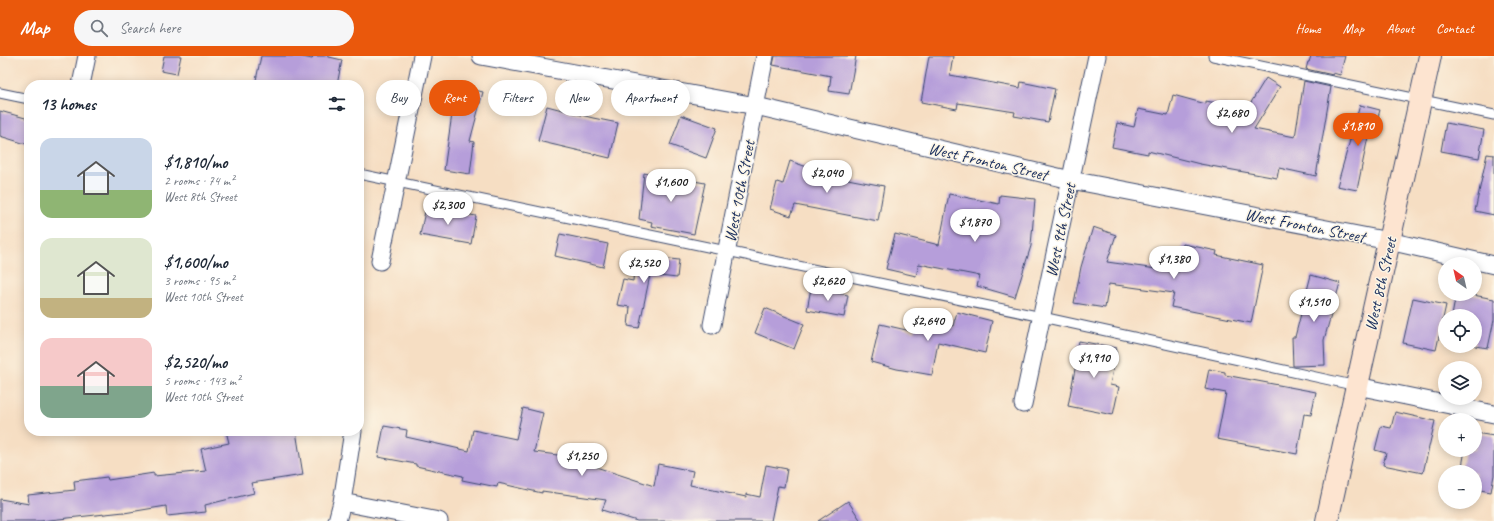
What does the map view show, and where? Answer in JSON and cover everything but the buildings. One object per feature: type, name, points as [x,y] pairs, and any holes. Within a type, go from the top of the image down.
[{"type":"street","points":[[82,80],[87,56]]},
{"type":"street","points":[[380,260],[422,56]]},
{"type":"street","name":"West Fronton Street","points":[[481,56],[756,106],[1071,180],[1389,241],[1494,265]]},
{"type":"street","name":"West 10th Street","points":[[712,325],[765,56]]},
{"type":"street","name":"West 9th Street","points":[[1023,404],[1097,56]]},
{"type":"street","name":"West 8th Street","points":[[1328,517],[1430,56]]},
{"type":"street","points":[[1357,386],[1494,414]]},
{"type":"street","points":[[337,521],[342,502],[352,436]]},
{"type":"street","points":[[342,502],[439,521]]},
{"type":"lane","points":[[1213,56],[1494,115]]},
{"type":"lane","points":[[0,93],[24,98]]},
{"type":"lane","points":[[364,175],[727,250],[1357,386]]}]
